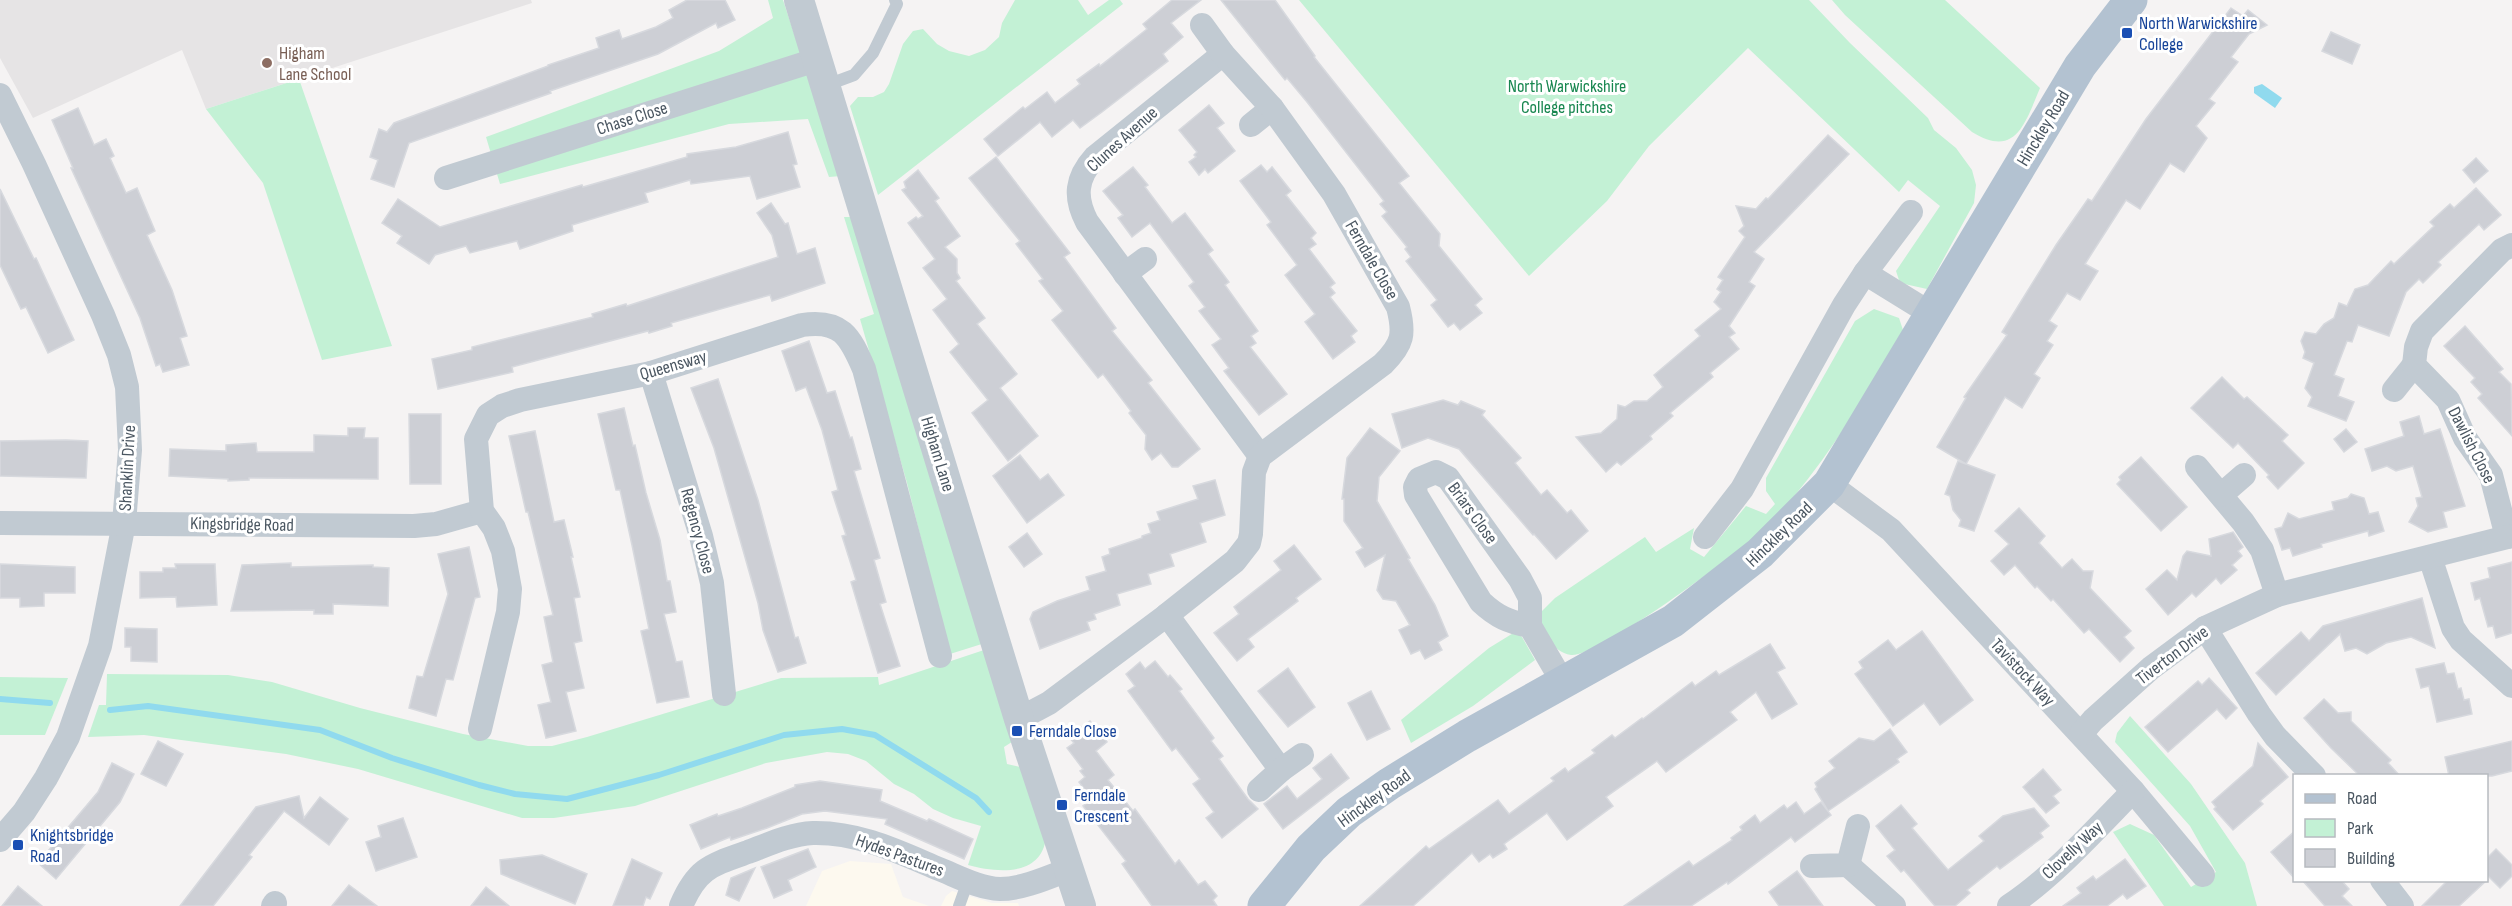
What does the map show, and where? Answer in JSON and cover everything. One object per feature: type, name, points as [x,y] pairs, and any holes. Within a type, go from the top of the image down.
[{"type":"main road","name":"Hinckley Road","points":[[1264,906],[1311,848],[1349,812],[1389,784],[1562,681],[1673,621],[1760,553],[1829,484],[1933,315],[2080,66],[2131,0]]},
{"type":"street","name":"Higham Lane","points":[[799,0],[823,72],[1019,718],[1081,906]]},
{"type":"street","name":"Ferndale Close","points":[[1202,25],[1223,54],[1272,108],[1334,194],[1393,296],[1402,323],[1402,339],[1395,353],[1260,456]]},
{"type":"street","name":"Clunes Avenue","points":[[1223,54],[1095,157],[1085,169],[1079,182],[1078,197],[1081,211],[1125,274],[1260,456]]},
{"type":"street","name":"Chase Close","points":[[446,178],[823,72]]},
{"type":"street","name":"Shanklin Drive","points":[[0,95],[103,315],[127,387],[130,423],[124,523],[100,646],[68,737],[24,812],[0,840]]},
{"type":"street","points":[[1251,125],[1272,108]]},
{"type":"street","points":[[1705,537],[1742,489],[1844,305],[1911,212]]},
{"type":"street","points":[[2394,390],[2414,365],[2415,347],[2422,331],[2502,250],[2512,245]]},
{"type":"street","points":[[1125,274],[1145,259]]},
{"type":"street","points":[[1865,273],[1933,315]]},
{"type":"street","name":"Queensway","points":[[480,729],[508,612],[510,589],[503,551],[494,528],[482,511],[476,440],[489,415],[502,406],[520,400],[651,373],[802,325],[825,324],[842,331],[852,341],[864,369],[940,656]]},
{"type":"street","name":"Dawlish Close","points":[[2414,365],[2448,400],[2465,438],[2491,475],[2510,536]]},
{"type":"street","name":"Regency Close","points":[[651,373],[701,536],[712,583],[724,694]]},
{"type":"street","points":[[1019,718],[1049,703],[1235,561],[1249,543],[1254,472],[1260,456]]},
{"type":"street","points":[[2197,466],[2243,522],[2262,550],[2277,595]]},
{"type":"street","name":"Briars Close","points":[[1530,626],[1509,622],[1494,615],[1481,602],[1416,495],[1414,487],[1419,479],[1436,472],[1448,478],[1520,579],[1530,598],[1530,626],[1562,681]]},
{"type":"street","points":[[2221,495],[2244,475]]},
{"type":"street","name":"Tavistock Way","points":[[1829,484],[1891,530],[2133,791],[2203,875]]},
{"type":"street","name":"Kingsbridge Road","points":[[0,523],[414,526],[436,524],[482,511]]},
{"type":"street","name":"Tiverton Drive","points":[[2081,734],[2093,720],[2151,668],[2205,628],[2277,595],[2510,536]]},
{"type":"street","points":[[2430,557],[2457,634],[2467,647],[2512,686]]},
{"type":"street","points":[[1167,615],[1281,770]]},
{"type":"street","points":[[2205,628],[2275,736],[2312,774]]},
{"type":"street","points":[[1259,790],[1302,755]]},
{"type":"street","name":"Clovelly Way","points":[[2019,903],[2133,791]]},
{"type":"street","points":[[1848,865],[1858,826]]},
{"type":"street","name":"Hydes Pastures","points":[[681,906],[689,886],[706,868],[782,839],[812,833],[840,834],[869,840],[968,881],[1001,889],[1029,883],[1070,869]]},
{"type":"street","points":[[1812,866],[1848,865],[1894,906]]},
{"type":"street","points":[[2384,882],[2402,906]]},
{"type":"lane","points":[[823,72],[854,75],[867,60],[897,4],[896,0]]},
{"type":"lane","points":[[959,906],[968,881]]},
{"type":"shaded area","name":"Higham Lane School","points":[[0,0],[531,0],[532,3],[206,109],[182,50],[33,118],[0,58]]},
{"type":"shaded area","points":[[850,861],[891,864],[903,897],[929,906],[806,906],[822,871]]},
{"type":"shaded area","points":[[952,891],[992,903],[1018,903],[1019,906],[941,906],[946,896]]},
{"type":"green space","points":[[768,0],[783,0],[841,176],[829,177],[808,119],[729,124],[500,184],[486,137],[719,51],[773,18]]},
{"type":"green space","points":[[1015,0],[1078,0],[1088,15],[1109,0],[1120,0],[1123,4],[878,195],[850,106],[858,97],[873,97],[884,92],[903,44],[913,31],[923,29],[937,44],[949,51],[969,56],[985,50],[999,37],[1002,23]]},
{"type":"green space","name":"North Warwickshire College pitches","points":[[1299,0],[1809,0],[1928,118],[1934,130],[1956,148],[1972,170],[1976,185],[1974,203],[1927,289],[1900,283],[1896,271],[1940,206],[1908,180],[1899,192],[1748,48],[1649,146],[1607,201],[1529,276]]},
{"type":"green space","points":[[1832,0],[1945,0],[2040,88],[2017,133],[2009,139],[1999,141],[1987,139],[1972,132],[1845,15]]},
{"type":"green space","points":[[299,79],[392,346],[322,360],[263,183],[206,109]]},
{"type":"green space","points":[[844,217],[853,217],[985,643],[950,654],[907,483],[860,319],[874,314]]},
{"type":"green space","points":[[1874,309],[1899,318],[1904,333],[1837,439],[1782,511],[1733,555],[1687,589],[1606,642],[1585,652],[1571,655],[1558,650],[1546,634],[1538,615],[1555,598],[1645,537],[1656,552],[1694,528],[1690,549],[1704,557],[1746,506],[1766,514],[1775,504],[1766,491],[1766,478],[1855,321]]},
{"type":"green space","points":[[1515,632],[1522,637],[1535,660],[1473,706],[1411,743],[1401,720],[1489,648]]},
{"type":"green space","points":[[987,649],[1015,740],[1004,747],[1007,764],[1024,768],[1046,837],[1043,850],[1036,859],[1027,866],[1016,869],[992,870],[968,865],[981,826],[953,818],[933,809],[914,794],[894,784],[866,761],[848,754],[827,752],[766,763],[635,806],[554,818],[522,818],[358,769],[286,754],[144,735],[88,737],[99,705],[106,705],[107,674],[228,675],[272,682],[360,708],[463,734],[528,746],[552,746],[781,678],[878,677],[879,685]]},
{"type":"green space","points":[[0,677],[68,678],[45,735],[0,735]]},
{"type":"green space","points":[[2130,716],[2191,784],[2245,863],[2257,906],[2164,906],[2113,832],[2130,824],[2154,835],[2191,887],[2216,872],[2190,826],[2115,742],[2117,733]]},
{"type":"water","points":[[2262,84],[2282,98],[2275,108],[2254,93],[2254,87]]},
{"type":"building","points":[[687,0],[725,0],[735,20],[718,28],[716,23],[658,54],[409,143],[394,187],[371,179],[378,160],[370,157],[379,129],[387,132],[394,123],[599,48],[596,38],[619,30],[622,39],[656,27],[673,18],[669,10]]},
{"type":"building","points":[[1172,0],[1201,0],[1171,23],[1183,37],[1163,54],[1168,61],[1102,112],[1080,128],[1073,120],[1052,137],[1040,122],[998,156],[984,139],[1023,107],[1025,109],[1047,92],[1055,103],[1080,84],[1077,80],[1099,64],[1100,66],[1147,29],[1143,24]]},
{"type":"building","points":[[1221,0],[1275,0],[1314,57],[1409,176],[1399,183],[1440,234],[1439,246],[1482,299],[1475,305],[1482,313],[1460,330],[1454,323],[1448,327],[1431,305],[1437,300],[1406,261],[1411,257],[1405,249],[1407,247],[1382,216],[1387,212],[1380,204],[1384,201],[1307,102],[1287,78],[1285,80]]},
{"type":"building","points":[[2231,8],[2243,16],[2248,10],[2267,25],[2249,34],[2231,57],[2238,62],[2209,99],[2215,103],[2196,126],[2207,138],[2184,172],[2170,163],[2140,209],[2126,200],[2085,264],[2098,271],[2080,300],[2067,293],[2049,321],[2057,326],[2047,341],[2053,345],[2034,374],[2040,378],[2022,408],[2005,397],[1966,464],[1937,447],[1966,398],[1964,397],[2007,335],[2002,332],[2056,245],[2088,199],[2092,201],[2146,119]]},
{"type":"building","points":[[2331,32],[2360,45],[2352,64],[2322,51]]},
{"type":"building","points":[[1209,105],[1224,123],[1217,128],[1235,151],[1208,173],[1205,169],[1199,175],[1189,162],[1196,157],[1194,155],[1197,152],[1179,130]]},
{"type":"building","points":[[78,108],[94,145],[106,139],[114,156],[110,158],[126,193],[137,188],[155,231],[147,235],[172,290],[187,336],[180,338],[189,365],[163,372],[160,364],[156,366],[140,318],[71,168],[73,168],[52,120]]},
{"type":"building","points":[[788,132],[797,164],[793,165],[800,187],[757,199],[750,176],[691,184],[690,180],[645,193],[648,202],[572,225],[573,231],[520,249],[517,241],[470,253],[466,246],[435,255],[429,264],[397,243],[402,236],[382,223],[398,199],[440,227],[687,157],[687,154],[736,147]]},
{"type":"building","points":[[1828,135],[1849,154],[1754,252],[1764,259],[1749,282],[1755,286],[1729,326],[1735,333],[1729,337],[1739,349],[1710,373],[1713,377],[1670,413],[1673,416],[1650,436],[1652,439],[1621,465],[1617,462],[1606,472],[1576,437],[1601,433],[1617,419],[1618,405],[1625,407],[1634,401],[1647,401],[1663,387],[1654,375],[1700,336],[1695,330],[1721,309],[1714,302],[1721,292],[1717,289],[1723,280],[1718,277],[1745,237],[1739,231],[1744,226],[1736,206],[1756,209]]},
{"type":"building","points":[[996,157],[1070,253],[1064,257],[1116,328],[1112,331],[1152,380],[1148,383],[1200,449],[1178,467],[1172,467],[1161,453],[1152,460],[1145,449],[1146,435],[1129,413],[1131,411],[1103,374],[1098,378],[1052,320],[1063,311],[1039,281],[1043,279],[1016,244],[1020,241],[969,178]]},
{"type":"building","points":[[2476,158],[2488,171],[2474,183],[2463,170]]},
{"type":"building","points":[[1261,165],[1267,172],[1272,167],[1291,191],[1286,195],[1316,233],[1311,238],[1316,244],[1309,249],[1335,283],[1330,287],[1335,293],[1330,297],[1357,331],[1351,336],[1355,342],[1333,359],[1305,322],[1315,314],[1285,275],[1297,265],[1267,225],[1271,222],[1240,181]]},
{"type":"building","points":[[1133,167],[1148,185],[1145,187],[1172,223],[1185,213],[1213,250],[1208,254],[1229,282],[1225,285],[1258,331],[1251,336],[1256,343],[1250,347],[1287,394],[1259,415],[1224,371],[1229,368],[1212,345],[1221,339],[1199,311],[1205,307],[1189,286],[1194,282],[1150,223],[1132,237],[1118,218],[1123,215],[1103,191]]},
{"type":"building","points":[[918,170],[939,198],[935,201],[960,236],[945,247],[957,259],[957,273],[960,278],[956,281],[985,318],[977,324],[1017,374],[1000,388],[1038,436],[1008,461],[972,413],[988,400],[950,352],[959,344],[933,310],[947,299],[923,268],[935,259],[908,223],[916,217],[918,219],[923,216],[902,190],[906,188],[904,182]]},
{"type":"building","points":[[2476,188],[2501,215],[2484,230],[2479,224],[2438,262],[2441,265],[2423,283],[2419,279],[2406,292],[2389,336],[2358,325],[2352,342],[2347,341],[2334,375],[2344,379],[2338,396],[2354,402],[2346,421],[2308,406],[2312,397],[2305,388],[2314,363],[2303,358],[2305,352],[2301,341],[2305,332],[2316,334],[2324,324],[2334,318],[2339,303],[2347,306],[2355,289],[2368,285],[2391,261],[2394,264],[2434,226],[2430,222],[2450,204],[2454,208]]},
{"type":"building","points":[[0,189],[34,259],[36,258],[74,340],[48,353],[26,307],[21,309],[0,265]]},
{"type":"building","points":[[771,203],[785,224],[788,223],[797,254],[815,248],[825,283],[772,301],[770,295],[671,323],[672,326],[649,333],[648,331],[512,367],[513,372],[438,389],[432,359],[593,317],[592,314],[626,304],[627,306],[778,257],[772,235],[757,213]]},
{"type":"building","points":[[2465,326],[2503,369],[2499,372],[2511,384],[2512,436],[2478,398],[2482,394],[2471,382],[2475,378],[2444,346]]},
{"type":"building","points":[[809,341],[827,393],[835,391],[850,438],[852,437],[861,469],[854,471],[880,558],[874,560],[886,602],[880,604],[900,666],[878,673],[851,582],[856,580],[842,536],[846,535],[832,492],[838,490],[822,430],[806,387],[796,391],[782,351]]},
{"type":"building","points":[[2222,377],[2244,399],[2247,397],[2288,435],[2282,441],[2304,463],[2278,489],[2267,477],[2269,475],[2238,443],[2233,448],[2191,408]]},
{"type":"building","points":[[718,379],[758,500],[795,638],[798,637],[806,663],[778,672],[763,630],[758,603],[714,448],[691,388]]},
{"type":"building","points":[[1443,400],[1458,405],[1461,401],[1485,411],[1482,415],[1521,458],[1515,463],[1541,495],[1547,490],[1567,513],[1571,510],[1588,531],[1556,559],[1459,449],[1428,438],[1402,448],[1392,414]]},
{"type":"building","points":[[624,408],[660,540],[667,581],[670,581],[676,612],[664,614],[676,662],[682,661],[689,697],[657,703],[641,631],[649,629],[632,545],[620,490],[616,490],[598,414]]},
{"type":"building","points":[[409,414],[441,414],[441,484],[410,484]]},
{"type":"building","points":[[2419,416],[2424,434],[2440,429],[2465,506],[2443,512],[2447,527],[2428,532],[2409,522],[2418,506],[2416,498],[2422,497],[2413,466],[2396,471],[2387,466],[2372,471],[2365,449],[2404,436],[2400,422]]},
{"type":"building","points":[[348,428],[365,428],[364,438],[378,438],[378,479],[249,478],[249,480],[228,481],[228,479],[169,476],[170,449],[226,451],[226,445],[256,443],[257,452],[314,452],[314,435],[348,436]]},
{"type":"building","points":[[1370,428],[1400,451],[1379,477],[1377,501],[1435,605],[1448,636],[1438,642],[1442,650],[1425,659],[1420,650],[1411,654],[1399,630],[1410,625],[1396,601],[1383,599],[1377,590],[1385,555],[1365,567],[1356,552],[1363,548],[1344,521],[1344,499],[1342,499],[1347,458]]},
{"type":"building","points":[[2346,429],[2357,442],[2344,452],[2334,439]]},
{"type":"building","points":[[535,431],[554,522],[564,520],[573,557],[571,557],[580,597],[574,598],[582,641],[574,643],[584,688],[566,692],[576,731],[546,738],[538,705],[551,702],[542,665],[553,662],[544,617],[553,615],[509,436]]},
{"type":"building","points":[[0,441],[88,441],[86,478],[0,476]]},
{"type":"building","points":[[1020,455],[1040,480],[1048,474],[1064,495],[1027,523],[993,476]]},
{"type":"building","points":[[2141,457],[2187,507],[2161,531],[2117,484],[2121,480],[2119,477]]},
{"type":"building","points":[[1958,461],[1995,475],[1974,531],[1959,526],[1961,520],[1953,510],[1950,496],[1945,494]]},
{"type":"building","points":[[1215,480],[1225,515],[1200,523],[1206,542],[1170,554],[1174,566],[1148,574],[1151,584],[1117,594],[1120,605],[1094,614],[1096,619],[1087,622],[1090,630],[1040,649],[1030,619],[1033,612],[1090,590],[1086,577],[1106,571],[1102,557],[1110,554],[1109,549],[1151,533],[1148,524],[1160,520],[1157,512],[1198,499],[1193,486]]},
{"type":"building","points":[[2351,494],[2364,498],[2369,514],[2378,512],[2384,531],[2369,536],[2368,531],[2321,544],[2322,547],[2293,556],[2290,548],[2282,550],[2275,529],[2282,527],[2288,513],[2299,519],[2334,510],[2332,502],[2348,498]]},
{"type":"building","points":[[2019,508],[2045,536],[2039,543],[2062,568],[2072,559],[2083,571],[2093,571],[2090,588],[2131,631],[2124,637],[2134,648],[2120,662],[2089,629],[2084,633],[2053,599],[2051,601],[2037,586],[2035,588],[2015,565],[2004,575],[1991,561],[2009,544],[1995,531]]},
{"type":"building","points":[[2233,532],[2243,547],[2238,551],[2242,556],[2232,565],[2237,570],[2221,584],[2216,578],[2196,597],[2192,593],[2168,615],[2146,589],[2167,570],[2177,580],[2183,556],[2187,551],[2211,556],[2209,539]]},
{"type":"building","points":[[1027,533],[1042,554],[1024,567],[1009,547]]},
{"type":"building","points":[[1294,545],[1321,579],[1296,598],[1298,601],[1248,639],[1254,647],[1237,661],[1214,633],[1239,614],[1234,607],[1281,570],[1274,561]]},
{"type":"building","points":[[469,547],[480,597],[475,598],[453,680],[446,679],[436,716],[409,708],[417,676],[423,677],[448,594],[438,554]]},
{"type":"building","points":[[2512,562],[2512,633],[2496,638],[2493,626],[2488,627],[2480,598],[2475,600],[2471,583],[2490,578],[2488,568]]},
{"type":"building","points":[[291,563],[291,567],[373,565],[373,567],[389,568],[388,606],[333,604],[333,614],[314,614],[314,610],[231,611],[242,565]]},
{"type":"building","points":[[0,564],[75,567],[75,593],[44,593],[44,606],[20,607],[20,598],[0,598]]},
{"type":"building","points":[[175,564],[215,564],[217,605],[177,607],[176,597],[140,598],[140,572],[163,572],[163,568],[176,568]]},
{"type":"building","points":[[2422,598],[2435,648],[2411,637],[2386,643],[2367,654],[2356,648],[2345,651],[2340,634],[2276,695],[2256,673],[2301,632],[2309,641],[2323,626]]},
{"type":"building","points":[[125,628],[157,629],[157,662],[131,661],[131,647],[125,647]]},
{"type":"building","points":[[1922,631],[1973,700],[1940,725],[1924,703],[1893,726],[1855,674],[1863,668],[1859,662],[1888,640],[1896,650]]},
{"type":"building","points":[[1770,644],[1785,668],[1777,672],[1797,704],[1772,719],[1756,692],[1730,712],[1737,720],[1666,772],[1657,761],[1606,797],[1613,806],[1567,840],[1547,813],[1504,844],[1507,849],[1493,858],[1490,854],[1479,862],[1472,853],[1413,906],[1360,906],[1426,846],[1429,849],[1498,800],[1509,814],[1554,781],[1551,778],[1565,768],[1568,772],[1595,753],[1592,750],[1612,735],[1615,738],[1692,682],[1695,686],[1716,671],[1719,675]]},
{"type":"building","points":[[1155,661],[1182,689],[1179,691],[1214,738],[1211,741],[1223,756],[1219,759],[1258,809],[1222,838],[1206,818],[1214,812],[1193,784],[1200,779],[1176,748],[1172,751],[1128,691],[1135,686],[1126,674],[1140,662],[1145,669]]},
{"type":"building","points":[[2444,663],[2447,674],[2454,673],[2458,689],[2461,688],[2464,700],[2469,699],[2472,714],[2437,722],[2429,686],[2421,688],[2416,669]]},
{"type":"building","points":[[1288,668],[1315,707],[1288,727],[1258,691]]},
{"type":"building","points":[[2209,678],[2237,708],[2226,719],[2217,709],[2168,752],[2145,727],[2198,681],[2202,685]]},
{"type":"building","points":[[1371,691],[1390,729],[1367,740],[1348,703]]},
{"type":"building","points":[[2324,699],[2338,713],[2351,712],[2351,721],[2391,760],[2388,763],[2398,774],[2358,774],[2304,718]]},
{"type":"building","points":[[1090,721],[1107,742],[1096,751],[1114,775],[1108,780],[1133,811],[1135,809],[1175,864],[1179,860],[1198,885],[1205,881],[1217,896],[1213,900],[1217,906],[1152,906],[1122,864],[1126,861],[1083,806],[1092,799],[1079,782],[1085,777],[1080,771],[1083,769],[1067,748],[1074,743],[1069,737]]},
{"type":"building","points":[[1890,729],[1907,752],[1897,759],[1899,762],[1828,811],[1815,789],[1817,787],[1815,783],[1835,768],[1829,761],[1859,738],[1874,741]]},
{"type":"building","points":[[158,741],[183,754],[166,786],[141,774]]},
{"type":"building","points":[[2512,741],[2512,771],[2492,776],[2488,774],[2449,774],[2445,757]]},
{"type":"building","points":[[2258,743],[2288,777],[2260,801],[2263,804],[2233,830],[2214,809],[2216,807],[2212,802],[2253,766]]},
{"type":"building","points":[[1331,754],[1349,778],[1283,829],[1264,804],[1287,786],[1297,799],[1322,779],[1313,768]]},
{"type":"building","points":[[112,763],[134,774],[120,802],[56,879],[38,863],[98,792]]},
{"type":"building","points":[[2043,769],[2061,790],[2053,796],[2059,803],[2046,813],[2023,787]]},
{"type":"building","points":[[820,781],[882,790],[880,801],[927,821],[929,819],[973,839],[964,859],[885,824],[887,819],[825,811],[802,814],[731,840],[730,837],[701,849],[690,825],[717,814],[718,816],[742,808],[795,787],[795,785]]},
{"type":"building","points":[[299,796],[304,818],[320,797],[348,819],[329,845],[284,811],[249,855],[252,857],[213,906],[180,906],[256,807]]},
{"type":"building","points":[[1796,802],[1804,814],[1821,802],[1831,815],[1795,842],[1791,837],[1728,884],[1727,882],[1691,906],[1624,906],[1689,861],[1693,866],[1732,840],[1731,838],[1742,830],[1740,827],[1755,815],[1760,823],[1784,805],[1787,809]]},
{"type":"building","points":[[1901,805],[1917,824],[1912,828],[1948,870],[1984,841],[1979,836],[2003,816],[2034,808],[2049,826],[2040,833],[2043,837],[2000,869],[1997,866],[1967,890],[1970,893],[1955,906],[1935,906],[1904,870],[1901,872],[1887,856],[1895,850],[1876,826]]},
{"type":"building","points":[[403,818],[417,857],[376,871],[366,842],[381,837],[378,826]]},
{"type":"building","points":[[2293,833],[2293,877],[2271,852]]},
{"type":"building","points":[[808,849],[816,867],[788,880],[792,890],[774,898],[761,867]]},
{"type":"building","points":[[2496,849],[2512,865],[2512,876],[2500,888],[2488,876],[2488,857]]},
{"type":"building","points":[[542,855],[587,874],[575,904],[501,874],[500,860]]},
{"type":"building","points":[[632,859],[662,873],[650,899],[646,897],[643,906],[613,906]]},
{"type":"building","points":[[2125,859],[2146,886],[2127,899],[2123,894],[2107,906],[2063,906],[2081,893],[2077,888],[2093,876],[2096,880]]},
{"type":"building","points":[[755,868],[739,901],[726,895],[731,878]]},
{"type":"building","points":[[1797,871],[1823,906],[1779,906],[1769,892]]},
{"type":"building","points":[[2304,882],[2343,882],[2349,889],[2342,896],[2352,906],[2325,906]]},
{"type":"building","points":[[2446,882],[2485,882],[2459,906],[2422,906]]},
{"type":"building","points":[[349,885],[377,906],[332,906]]},
{"type":"building","points":[[18,886],[42,906],[2,906]]},
{"type":"building","points":[[486,887],[509,906],[471,906]]},
{"type":"waterway","points":[[0,699],[50,703]]},
{"type":"waterway","points":[[110,710],[148,706],[320,730],[392,758],[479,785],[515,794],[567,799],[659,775],[784,735],[842,729],[875,735],[976,798],[989,812]]},
{"type":"place","name":"North Warwickshire College","points":[[2127,33]]},
{"type":"place","name":"Higham Lane School","points":[[267,63]]},
{"type":"place","name":"Ferndale Close","points":[[1017,731]]},
{"type":"place","name":"Ferndale Crescent","points":[[1062,805]]},
{"type":"place","name":"Knightsbridge Road","points":[[18,845]]}]
